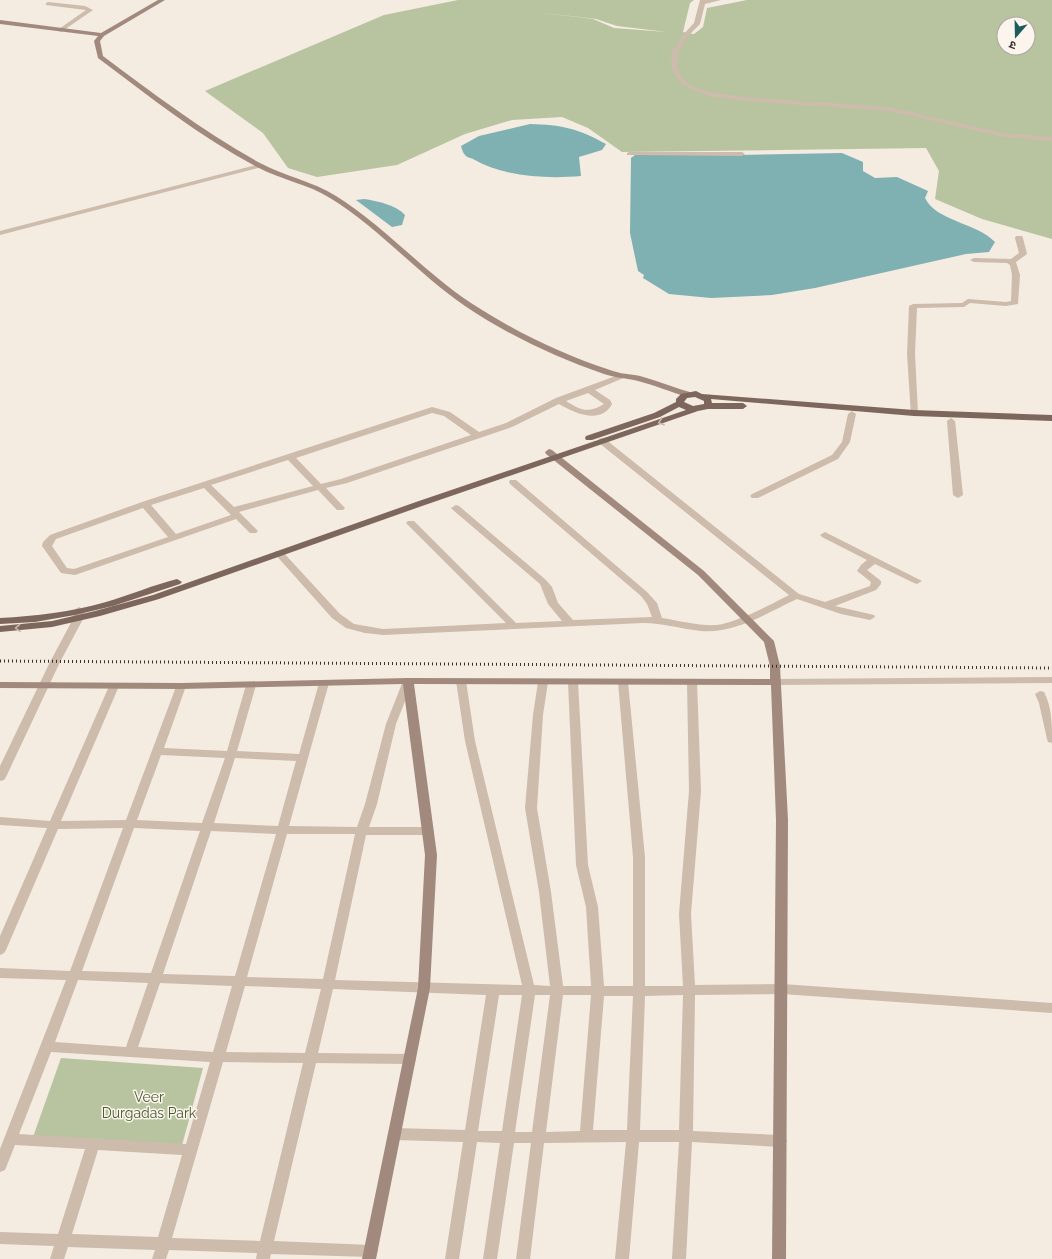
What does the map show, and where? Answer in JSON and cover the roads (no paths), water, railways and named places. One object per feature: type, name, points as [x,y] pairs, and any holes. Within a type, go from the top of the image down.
[{"type":"main road","points":[[0,621],[78,614],[156,597],[551,455],[652,417],[690,395],[914,413],[1052,418]]},
{"type":"main road","points":[[703,396],[709,402],[707,406]]},
{"type":"main road","points":[[680,401],[683,406],[690,409],[697,409]]},
{"type":"main road","points":[[0,629],[52,624],[551,455],[602,441],[707,406],[757,406],[951,421],[1052,424]]},
{"type":"street","points":[[162,0],[102,35],[97,41],[100,57],[187,121],[260,166],[331,196],[372,225],[434,279],[455,295],[524,338],[550,350],[606,371],[627,377],[680,401]]},
{"type":"street","points":[[718,0],[703,2],[697,24],[680,43],[675,52],[674,64],[676,72],[684,83],[700,91],[744,99],[889,109],[1004,135],[1052,139]]},
{"type":"street","points":[[48,4],[85,8],[90,10],[61,30]]},
{"type":"street","points":[[0,22],[102,35]]},
{"type":"street","points":[[628,154],[742,154]]},
{"type":"street","points":[[0,233],[260,166]]},
{"type":"street","points":[[974,260],[1012,262],[1023,254],[1020,238]]},
{"type":"street","points":[[914,413],[911,354],[912,306],[964,305],[968,301],[1013,303],[1015,302],[1016,275],[1014,264],[1012,262]]},
{"type":"street","points":[[477,435],[447,414],[432,410],[145,504],[53,537],[48,542],[47,546],[64,571],[69,573],[75,572],[174,538],[234,514],[344,481],[509,425],[559,400],[627,377],[637,378],[690,395]]},
{"type":"street","points":[[559,400],[582,414],[591,413],[607,406],[607,402],[590,390]]},
{"type":"street","points":[[755,496],[835,457],[844,449],[846,444],[852,414]]},
{"type":"street","points":[[951,421],[958,495]]},
{"type":"street","points":[[602,441],[796,596],[844,612],[870,617]]},
{"type":"street","points":[[551,455],[700,573],[769,641],[775,666],[782,820],[779,1259]]},
{"type":"street","points":[[289,456],[340,508]]},
{"type":"street","points":[[513,482],[644,594],[652,603],[658,620]]},
{"type":"street","points":[[205,484],[253,531]]},
{"type":"street","points":[[145,504],[174,538]]},
{"type":"street","points":[[456,508],[543,582],[547,587],[553,604],[570,623]]},
{"type":"street","points":[[411,522],[513,625]]},
{"type":"street","points":[[825,535],[917,581]]},
{"type":"street","points":[[279,553],[336,616],[350,626],[365,630],[383,632],[513,625],[658,620],[701,628],[720,628],[746,619],[796,596]]},
{"type":"street","points":[[825,606],[873,588],[876,581],[862,571],[864,566],[874,560]]},
{"type":"street","points":[[0,777],[78,614]]},
{"type":"street","points":[[0,685],[181,686],[408,681],[775,682],[1052,680]]},
{"type":"street","points":[[0,1238],[163,1244],[264,1253],[370,1255],[424,988],[431,855],[408,681]]},
{"type":"street","points":[[264,1253],[328,984],[361,832],[373,797],[391,724],[408,681]]},
{"type":"street","points":[[461,681],[470,741],[529,990],[490,1259]]},
{"type":"street","points":[[523,1259],[557,990],[546,900],[531,808],[538,715],[543,682]]},
{"type":"street","points":[[573,682],[582,865],[592,907],[598,990],[586,1136]]},
{"type":"street","points":[[622,1259],[633,1136],[639,990],[639,857],[623,682]]},
{"type":"street","points":[[680,1259],[686,1136],[689,989],[685,914],[695,791],[692,682]]},
{"type":"street","points":[[159,1259],[240,982],[324,683]]},
{"type":"street","points":[[130,1053],[231,755],[251,685]]},
{"type":"street","points":[[0,950],[114,686]]},
{"type":"street","points":[[0,1166],[74,976],[181,686]]},
{"type":"street","points":[[1040,694],[1044,703],[1052,739]]},
{"type":"street","points":[[157,751],[302,758]]},
{"type":"street","points":[[0,821],[53,825],[130,824],[206,828],[361,832],[428,831]]},
{"type":"street","points":[[0,973],[493,990],[782,989],[1052,1008]]},
{"type":"street","points":[[452,1259],[493,990]]},
{"type":"street","points":[[46,1047],[218,1057],[410,1058]]},
{"type":"street","points":[[395,1134],[539,1138],[586,1136],[686,1136],[780,1141]]},
{"type":"street","points":[[11,1139],[191,1150]]},
{"type":"street","points":[[57,1259],[93,1144]]},
{"type":"water","points":[[530,124],[569,128],[586,134],[606,144],[602,150],[579,157],[581,176],[568,177],[540,177],[498,170],[464,154],[461,146],[479,136]]},
{"type":"water","points":[[842,153],[863,162],[863,171],[875,178],[897,177],[928,191],[925,198],[930,206],[947,217],[978,230],[995,242],[989,252],[966,254],[815,288],[772,295],[711,298],[669,294],[643,278],[644,275],[638,271],[630,233],[631,158],[635,155]]},
{"type":"water","points":[[364,199],[386,204],[397,209],[405,215],[402,225],[392,227],[356,200]]},
{"type":"railway","points":[[0,661],[1052,668]]},
{"type":"park label","name":"Veer Durgadas Park","points":[[149,1106]]}]
